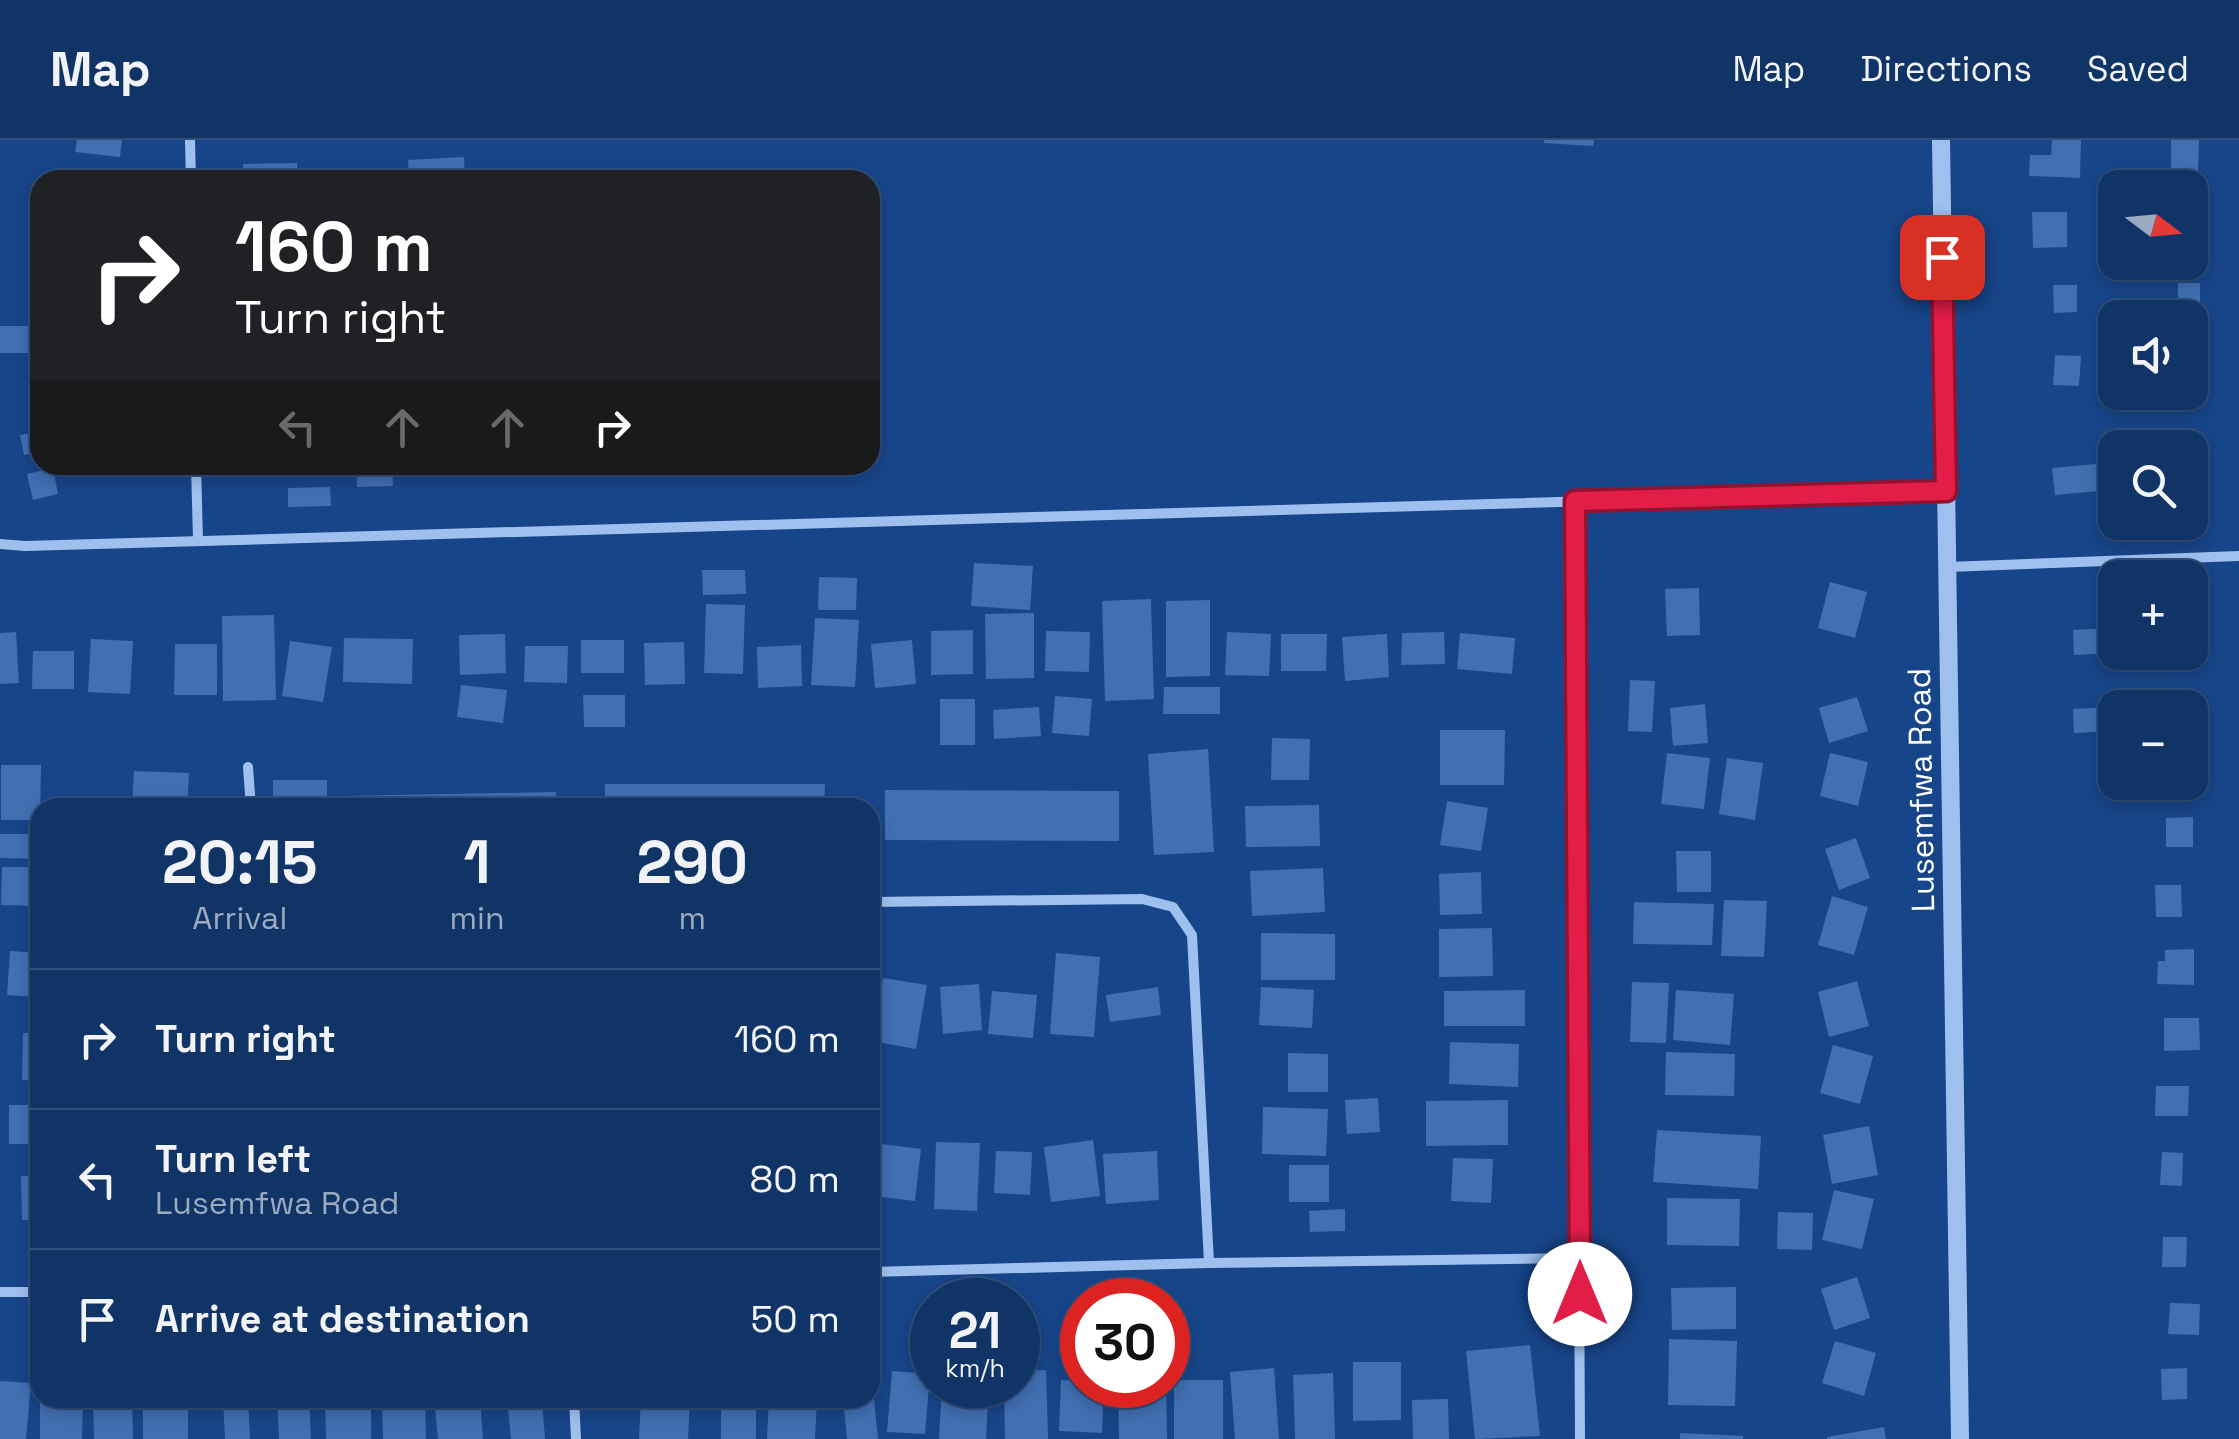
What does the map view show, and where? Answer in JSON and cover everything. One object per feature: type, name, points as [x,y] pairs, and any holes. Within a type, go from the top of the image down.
[{"type":"street","points":[[190,140],[191,170]]},
{"type":"street","name":"Lusemfwa Road","points":[[1941,140],[1960,1439]]},
{"type":"street","points":[[196,475],[198,540]]},
{"type":"street","points":[[0,544],[1946,491]]},
{"type":"street","points":[[1575,501],[1580,1439]]},
{"type":"street","points":[[1948,568],[2239,556]]},
{"type":"street","points":[[248,767],[250,798]]},
{"type":"street","points":[[880,902],[1142,899],[1173,907],[1192,935],[1209,1263]]},
{"type":"street","points":[[880,1272],[1580,1258]]},
{"type":"street","points":[[0,1292],[30,1292]]},
{"type":"street","points":[[574,1408],[576,1439]]},
{"type":"building","points":[[77,140],[122,140],[120,157],[75,152]]},
{"type":"building","points":[[1544,140],[1594,140],[1593,146]]},
{"type":"building","points":[[2052,140],[2081,140],[2080,178],[2029,176],[2030,155],[2051,155]]},
{"type":"building","points":[[2171,140],[2199,140],[2198,170],[2171,170]]},
{"type":"building","points":[[464,157],[465,170],[408,170],[408,160]]},
{"type":"building","points":[[297,163],[297,170],[243,170],[243,164]]},
{"type":"building","points":[[2032,212],[2067,212],[2067,247],[2033,248]]},
{"type":"building","points":[[2178,283],[2200,283],[2200,300],[2178,300]]},
{"type":"building","points":[[2053,285],[2077,285],[2077,312],[2054,313]]},
{"type":"building","points":[[0,326],[30,326],[30,353],[0,353]]},
{"type":"building","points":[[2055,355],[2081,356],[2079,386],[2053,385]]},
{"type":"building","points":[[30,434],[30,454],[24,455],[20,435]]},
{"type":"building","points":[[2096,464],[2098,491],[2055,495],[2052,468]]},
{"type":"building","points":[[27,474],[54,475],[58,494],[33,500]]},
{"type":"building","points":[[357,475],[392,475],[393,486],[357,487]]},
{"type":"building","points":[[330,487],[331,506],[288,507],[288,488]]},
{"type":"building","points":[[974,563],[1033,566],[1030,610],[971,606]]},
{"type":"building","points":[[702,570],[745,570],[746,594],[703,595]]},
{"type":"building","points":[[819,577],[857,578],[856,610],[818,610]]},
{"type":"building","points":[[1830,582],[1867,592],[1855,638],[1818,628]]},
{"type":"building","points":[[1699,588],[1700,635],[1667,636],[1665,589]]},
{"type":"building","points":[[1151,599],[1154,699],[1105,701],[1102,601]]},
{"type":"building","points":[[1210,600],[1210,676],[1166,677],[1166,601]]},
{"type":"building","points":[[706,604],[745,605],[743,674],[704,673]]},
{"type":"building","points":[[1034,613],[1034,678],[986,679],[985,614]]},
{"type":"building","points":[[274,615],[276,700],[223,701],[222,616]]},
{"type":"building","points":[[815,618],[859,620],[855,687],[811,685]]},
{"type":"building","points":[[2098,629],[2098,654],[2074,655],[2073,630]]},
{"type":"building","points":[[973,630],[973,674],[931,675],[931,631]]},
{"type":"building","points":[[1046,631],[1090,632],[1089,672],[1045,671]]},
{"type":"building","points":[[16,632],[19,683],[0,684],[0,633]]},
{"type":"building","points":[[1227,632],[1271,634],[1269,676],[1225,675]]},
{"type":"building","points":[[1444,632],[1445,664],[1401,665],[1402,633]]},
{"type":"building","points":[[1460,633],[1515,638],[1512,674],[1457,669]]},
{"type":"building","points":[[505,634],[506,673],[460,675],[459,635]]},
{"type":"building","points":[[1281,634],[1327,634],[1326,671],[1281,671]]},
{"type":"building","points":[[1387,634],[1389,677],[1345,681],[1342,637]]},
{"type":"building","points":[[344,638],[413,639],[412,684],[343,682]]},
{"type":"building","points":[[91,639],[133,641],[130,694],[88,692]]},
{"type":"building","points":[[581,640],[624,640],[624,673],[581,673]]},
{"type":"building","points":[[912,640],[916,684],[875,688],[871,644]]},
{"type":"building","points":[[290,641],[332,647],[323,702],[282,696]]},
{"type":"building","points":[[684,642],[685,684],[645,685],[644,643]]},
{"type":"building","points":[[175,644],[217,644],[217,695],[174,695]]},
{"type":"building","points":[[801,645],[802,686],[758,688],[757,647]]},
{"type":"building","points":[[525,646],[568,646],[567,683],[524,682]]},
{"type":"building","points":[[33,651],[74,651],[74,689],[32,689]]},
{"type":"building","points":[[1630,680],[1655,681],[1652,732],[1628,731]]},
{"type":"building","points":[[461,685],[507,690],[503,723],[457,717]]},
{"type":"building","points":[[1164,687],[1220,687],[1220,714],[1163,714]]},
{"type":"building","points":[[583,695],[625,695],[625,727],[584,727]]},
{"type":"building","points":[[1055,696],[1092,699],[1089,736],[1052,733]]},
{"type":"building","points":[[1857,697],[1868,731],[1829,743],[1819,708]]},
{"type":"building","points":[[940,699],[975,699],[975,745],[940,745]]},
{"type":"building","points":[[1705,704],[1708,743],[1673,746],[1670,708]]},
{"type":"building","points":[[1039,707],[1041,736],[994,739],[993,710]]},
{"type":"building","points":[[2098,708],[2098,732],[2074,733],[2073,709]]},
{"type":"building","points":[[1440,730],[1505,730],[1504,785],[1440,785]]},
{"type":"building","points":[[1272,738],[1310,739],[1309,780],[1271,780]]},
{"type":"building","points":[[1208,749],[1214,852],[1154,855],[1148,754]]},
{"type":"building","points":[[1667,753],[1710,758],[1704,809],[1661,804]]},
{"type":"building","points":[[1830,753],[1868,762],[1858,806],[1820,796]]},
{"type":"building","points":[[1727,758],[1763,763],[1755,820],[1719,814]]},
{"type":"building","points":[[1,765],[41,765],[40,798],[30,798],[30,820],[1,820]]},
{"type":"building","points":[[134,771],[189,773],[188,798],[133,798]]},
{"type":"building","points":[[273,780],[327,780],[327,798],[273,798]]},
{"type":"building","points":[[605,784],[825,784],[824,798],[605,798]]},
{"type":"building","points":[[885,790],[1119,791],[1119,841],[885,840]]},
{"type":"building","points":[[556,792],[556,798],[341,796]]},
{"type":"building","points":[[1447,801],[1488,808],[1481,851],[1440,845]]},
{"type":"building","points":[[1319,805],[1320,846],[1246,847],[1245,806]]},
{"type":"building","points":[[2193,817],[2193,847],[2166,847],[2166,818]]},
{"type":"building","points":[[0,834],[30,834],[30,859],[0,858]]},
{"type":"building","points":[[1856,838],[1870,878],[1839,890],[1825,849]]},
{"type":"building","points":[[1676,851],[1711,851],[1711,892],[1677,892]]},
{"type":"building","points":[[2,867],[30,867],[30,906],[1,905]]},
{"type":"building","points":[[1323,868],[1325,912],[1252,916],[1250,871]]},
{"type":"building","points":[[1481,872],[1482,914],[1440,915],[1439,874]]},
{"type":"building","points":[[2155,885],[2181,885],[2182,917],[2156,917]]},
{"type":"building","points":[[1832,896],[1868,907],[1854,955],[1818,945]]},
{"type":"building","points":[[1724,900],[1767,901],[1764,957],[1721,956]]},
{"type":"building","points":[[1634,902],[1714,904],[1712,945],[1633,944]]},
{"type":"building","points":[[1492,928],[1493,976],[1439,977],[1439,929]]},
{"type":"building","points":[[1261,933],[1335,934],[1335,980],[1261,980]]},
{"type":"building","points":[[2194,949],[2194,985],[2157,984],[2158,961],[2165,961],[2165,950]]},
{"type":"building","points":[[10,951],[30,952],[30,997],[7,995]]},
{"type":"building","points":[[1056,953],[1100,957],[1094,1037],[1050,1034]]},
{"type":"building","points":[[883,978],[927,985],[916,1049],[880,1042]]},
{"type":"building","points":[[1857,981],[1869,1026],[1829,1037],[1818,992]]},
{"type":"building","points":[[1632,982],[1669,983],[1666,1043],[1630,1042]]},
{"type":"building","points":[[979,984],[982,1030],[943,1034],[940,987]]},
{"type":"building","points":[[1158,987],[1161,1015],[1110,1022],[1106,995]]},
{"type":"building","points":[[1261,987],[1314,990],[1312,1028],[1259,1025]]},
{"type":"building","points":[[1525,990],[1525,1026],[1444,1026],[1444,991]]},
{"type":"building","points":[[1676,990],[1734,994],[1730,1045],[1673,1040]]},
{"type":"building","points":[[992,991],[1037,995],[1033,1038],[988,1034]]},
{"type":"building","points":[[2164,1018],[2199,1018],[2200,1050],[2164,1051]]},
{"type":"building","points":[[23,1033],[30,1033],[30,1080],[22,1080]]},
{"type":"building","points":[[1450,1042],[1519,1044],[1518,1087],[1449,1084]]},
{"type":"building","points":[[1833,1045],[1873,1056],[1860,1104],[1820,1093]]},
{"type":"building","points":[[1666,1052],[1735,1054],[1734,1096],[1665,1095]]},
{"type":"building","points":[[1288,1053],[1328,1054],[1328,1092],[1288,1092]]},
{"type":"building","points":[[2156,1086],[2189,1086],[2188,1116],[2155,1116]]},
{"type":"building","points":[[1378,1098],[1380,1132],[1347,1134],[1345,1100]]},
{"type":"building","points":[[1508,1100],[1508,1145],[1426,1146],[1426,1101]]},
{"type":"building","points":[[9,1105],[30,1105],[30,1144],[9,1144]]},
{"type":"building","points":[[1263,1107],[1328,1109],[1326,1156],[1262,1154]]},
{"type":"building","points":[[1869,1126],[1878,1175],[1832,1184],[1823,1135]]},
{"type":"building","points":[[1657,1130],[1761,1136],[1758,1189],[1653,1182]]},
{"type":"building","points":[[1093,1140],[1100,1196],[1051,1202],[1044,1147]]},
{"type":"building","points":[[936,1142],[980,1143],[977,1211],[934,1209]]},
{"type":"building","points":[[881,1144],[921,1149],[915,1201],[880,1197]]},
{"type":"building","points":[[996,1151],[1032,1152],[1030,1195],[994,1193]]},
{"type":"building","points":[[1157,1151],[1159,1200],[1106,1204],[1103,1154]]},
{"type":"building","points":[[2162,1152],[2183,1153],[2182,1186],[2160,1185]]},
{"type":"building","points":[[1453,1158],[1493,1159],[1491,1203],[1451,1201]]},
{"type":"building","points":[[1289,1165],[1329,1165],[1329,1202],[1289,1202]]},
{"type":"building","points":[[21,1176],[30,1176],[30,1220],[22,1220]]},
{"type":"building","points":[[1834,1190],[1874,1199],[1862,1249],[1822,1240]]},
{"type":"building","points":[[1667,1198],[1740,1199],[1739,1246],[1667,1245]]},
{"type":"building","points":[[1345,1209],[1345,1231],[1310,1232],[1309,1211]]},
{"type":"building","points":[[1778,1212],[1813,1213],[1812,1250],[1777,1249]]},
{"type":"building","points":[[2163,1237],[2187,1237],[2186,1267],[2162,1267]]},
{"type":"building","points":[[1857,1277],[1870,1318],[1834,1330],[1821,1289]]},
{"type":"building","points":[[1736,1287],[1736,1329],[1672,1330],[1671,1288]]},
{"type":"building","points":[[2170,1303],[2200,1304],[2199,1335],[2168,1334]]},
{"type":"building","points":[[1669,1339],[1737,1341],[1735,1406],[1668,1405]]},
{"type":"building","points":[[1835,1341],[1876,1353],[1864,1396],[1822,1383]]},
{"type":"building","points":[[1530,1345],[1540,1436],[1475,1439],[1466,1351]]},
{"type":"building","points":[[1353,1362],[1401,1362],[1401,1420],[1353,1421]]},
{"type":"building","points":[[1274,1368],[1279,1439],[1235,1439],[1230,1372]]},
{"type":"building","points":[[2187,1368],[2187,1399],[2162,1400],[2161,1369]]},
{"type":"building","points":[[1040,1370],[1046,1370],[1048,1439],[1005,1439],[1004,1408],[1040,1408]]},
{"type":"building","points":[[892,1371],[910,1372],[910,1408],[927,1408],[925,1434],[887,1432]]},
{"type":"building","points":[[1333,1373],[1335,1439],[1295,1439],[1293,1375]]},
{"type":"building","points":[[1190,1380],[1223,1380],[1223,1439],[1174,1439],[1174,1408],[1190,1408]]},
{"type":"building","points":[[0,1381],[30,1383],[26,1439],[0,1439]]},
{"type":"building","points":[[1448,1399],[1449,1439],[1413,1439],[1412,1400]]},
{"type":"building","points":[[1060,1406],[1103,1408],[1102,1433],[1059,1431]]},
{"type":"building","points":[[40,1408],[83,1408],[82,1439],[40,1439]]},
{"type":"building","points":[[93,1408],[132,1408],[133,1439],[94,1439]]},
{"type":"building","points":[[143,1408],[188,1408],[188,1439],[143,1439]]},
{"type":"building","points":[[223,1408],[248,1408],[250,1439],[225,1439]]},
{"type":"building","points":[[277,1408],[309,1408],[311,1439],[279,1439]]},
{"type":"building","points":[[325,1408],[371,1408],[371,1439],[326,1439]]},
{"type":"building","points":[[382,1408],[425,1408],[426,1439],[383,1439]]},
{"type":"building","points":[[435,1408],[481,1408],[483,1439],[438,1439]]},
{"type":"building","points":[[508,1408],[543,1408],[545,1439],[511,1439]]},
{"type":"building","points":[[641,1408],[690,1408],[688,1439],[639,1439]]},
{"type":"building","points":[[721,1408],[756,1408],[756,1439],[721,1439]]},
{"type":"building","points":[[769,1408],[817,1408],[815,1439],[767,1439]]},
{"type":"building","points":[[844,1408],[875,1408],[878,1439],[847,1439]]},
{"type":"building","points":[[941,1408],[988,1408],[986,1439],[939,1439]]},
{"type":"building","points":[[1118,1408],[1166,1408],[1167,1439],[1119,1439]]},
{"type":"building","points":[[1884,1427],[1886,1439],[1827,1439],[1827,1437]]},
{"type":"building","points":[[1680,1433],[1743,1436],[1743,1439],[1680,1439]]},
{"type":"route","points":[[1580,1294],[1575,501],[1946,491],[1942,257]]}]
